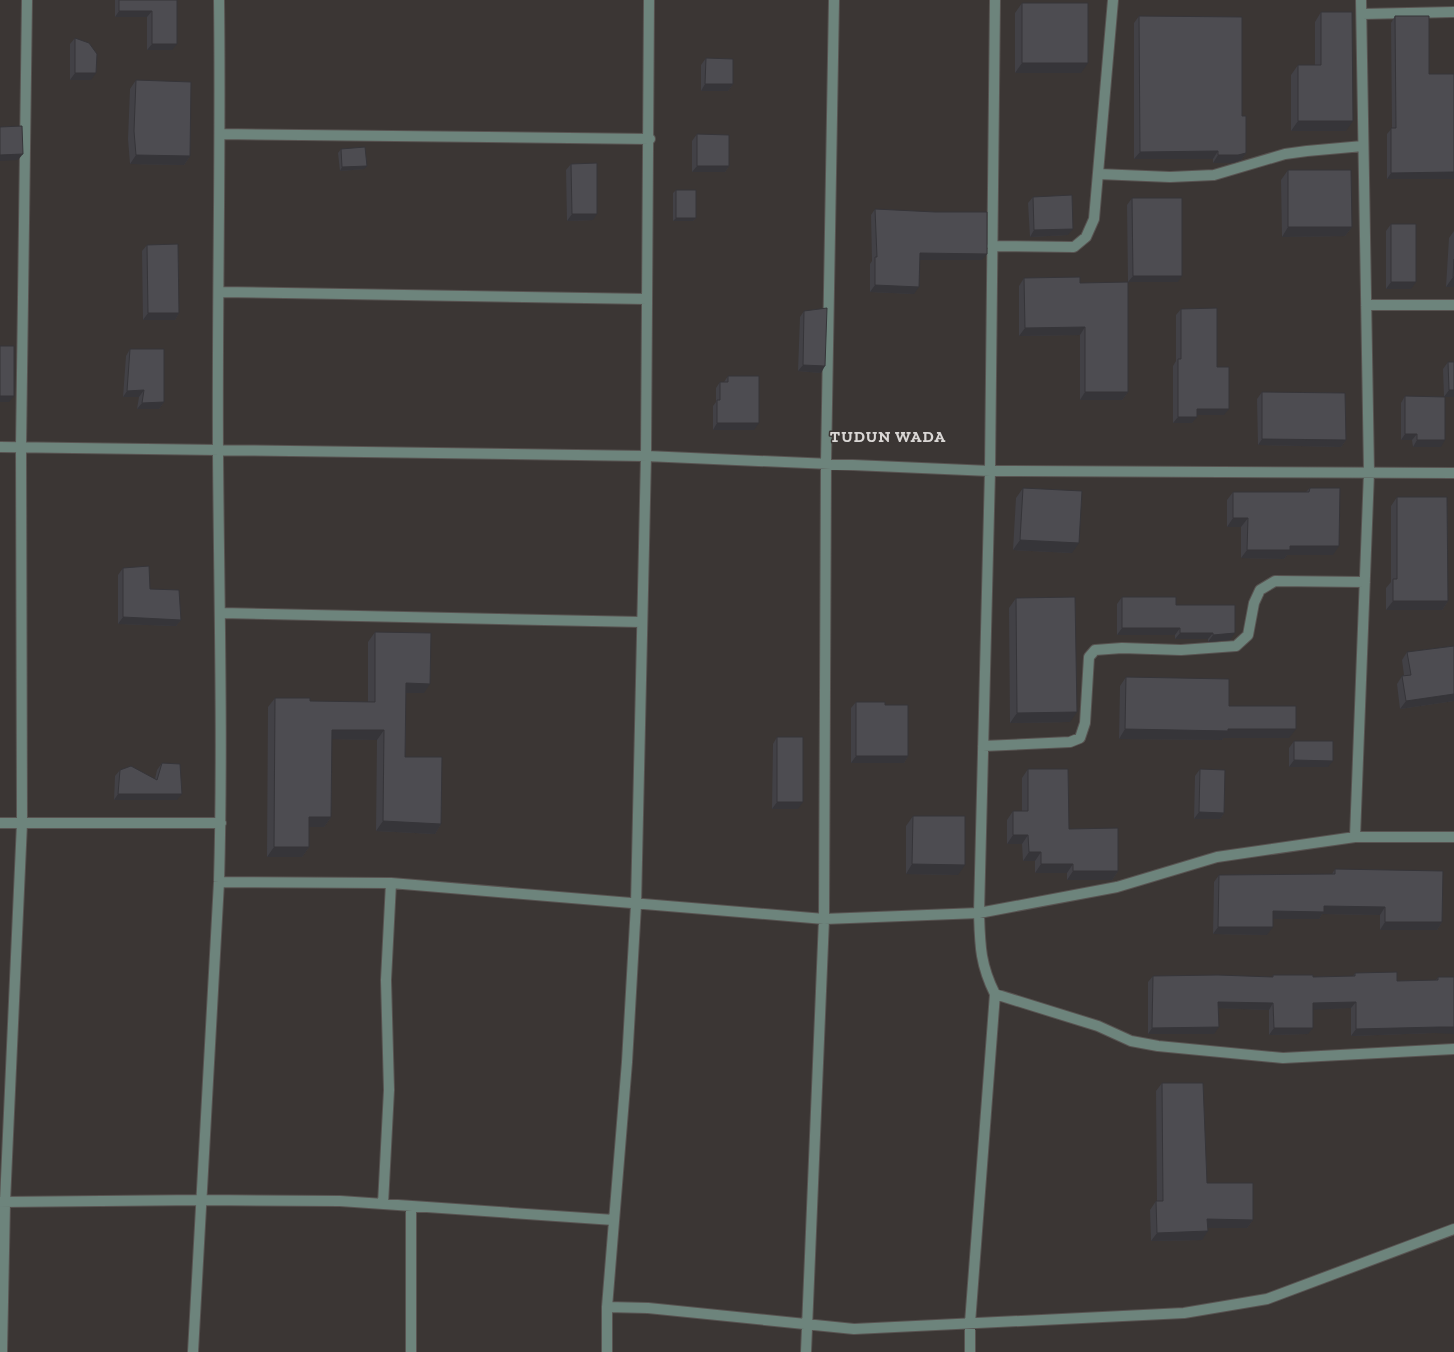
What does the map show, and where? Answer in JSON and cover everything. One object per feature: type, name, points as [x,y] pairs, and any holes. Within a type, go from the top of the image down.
[{"type":"street","points":[[2,1352],[2,1202],[22,822],[21,447],[27,0]]},
{"type":"street","points":[[193,1352],[221,823],[221,613],[218,451],[220,134],[219,0]]},
{"type":"street","points":[[607,1352],[607,1307],[627,1062],[636,904],[641,622],[646,456],[650,138],[649,0]]},
{"type":"street","points":[[806,1352],[824,919],[826,463],[834,0]]},
{"type":"street","points":[[970,1352],[970,1324],[995,994],[986,976],[980,954],[979,913],[990,471],[995,0]]},
{"type":"street","points":[[992,246],[1074,247],[1086,237],[1094,219],[1113,0]]},
{"type":"street","points":[[1356,836],[1369,472],[1361,0]]},
{"type":"street","points":[[1362,14],[1454,12]]},
{"type":"street","points":[[220,134],[650,138]]},
{"type":"street","points":[[1098,174],[1170,177],[1214,175],[1286,154],[1364,146]]},
{"type":"street","points":[[219,292],[647,299]]},
{"type":"street","points":[[1366,305],[1454,305]]},
{"type":"street","points":[[0,447],[646,456],[990,471],[1454,473]]},
{"type":"street","points":[[983,746],[1070,742],[1080,738],[1085,723],[1089,657],[1095,650],[1122,648],[1181,650],[1236,646],[1248,635],[1254,603],[1260,590],[1275,581],[1365,582]]},
{"type":"street","points":[[221,613],[641,622]]},
{"type":"street","points":[[0,823],[221,823]]},
{"type":"street","points":[[219,882],[391,883],[824,919],[979,913],[1117,887],[1217,857],[1356,836],[1454,837]]},
{"type":"street","points":[[383,1204],[389,1090],[386,980],[391,883]]},
{"type":"street","points":[[995,994],[1098,1026],[1131,1041],[1158,1046],[1283,1058],[1454,1048]]},
{"type":"street","points":[[2,1202],[202,1200],[340,1201],[614,1220]]},
{"type":"street","points":[[411,1207],[411,1352]]},
{"type":"street","points":[[607,1307],[648,1308],[854,1329],[1184,1313],[1268,1299],[1454,1229]]},
{"type":"building","points":[[119,0],[177,0],[177,44],[152,44],[152,11],[119,11]]},
{"type":"building","points":[[1022,3],[1088,3],[1088,63],[1022,63]]},
{"type":"building","points":[[1321,12],[1352,12],[1353,121],[1298,121],[1298,65],[1321,65]]},
{"type":"building","points":[[1139,16],[1242,17],[1242,116],[1246,116],[1246,153],[1238,155],[1218,155],[1218,151],[1140,152]]},
{"type":"building","points":[[1395,16],[1429,16],[1429,74],[1454,74],[1454,172],[1391,173],[1391,128],[1396,128]]},
{"type":"building","points":[[75,38],[89,43],[97,54],[96,73],[75,73]]},
{"type":"building","points":[[706,58],[733,59],[733,84],[705,84]]},
{"type":"building","points":[[136,80],[191,82],[190,156],[136,155],[134,131]]},
{"type":"building","points":[[22,126],[23,154],[0,155],[0,127]]},
{"type":"building","points":[[697,134],[729,135],[729,166],[697,166]]},
{"type":"building","points":[[365,147],[367,166],[342,167],[341,149]]},
{"type":"building","points":[[597,163],[597,214],[572,214],[571,164]]},
{"type":"building","points":[[1288,170],[1351,170],[1352,227],[1288,227]]},
{"type":"building","points":[[676,190],[696,190],[696,218],[676,218]]},
{"type":"building","points":[[1072,195],[1073,229],[1034,230],[1033,197]]},
{"type":"building","points":[[1132,198],[1182,198],[1182,276],[1133,276]]},
{"type":"building","points":[[875,209],[935,212],[987,212],[987,254],[920,253],[919,287],[875,285],[875,257],[877,257]]},
{"type":"building","points":[[1391,224],[1416,224],[1416,282],[1391,282]]},
{"type":"building","points":[[178,244],[179,313],[148,313],[147,245]]},
{"type":"building","points":[[1080,277],[1080,283],[1128,282],[1128,392],[1085,392],[1085,327],[1025,328],[1024,278]]},
{"type":"building","points":[[827,308],[825,366],[803,365],[804,311]]},
{"type":"building","points":[[1217,308],[1217,367],[1229,367],[1229,409],[1197,409],[1197,417],[1178,417],[1178,359],[1181,359],[1181,309]]},
{"type":"building","points":[[0,346],[14,346],[14,396],[0,396]]},
{"type":"building","points":[[130,349],[164,349],[164,402],[142,403],[144,390],[127,391]]},
{"type":"building","points":[[1448,362],[1454,362],[1454,390],[1449,390]]},
{"type":"building","points":[[728,376],[759,376],[759,423],[717,423],[717,400],[720,400],[720,382],[728,382]]},
{"type":"building","points":[[1262,392],[1345,393],[1346,440],[1262,439]]},
{"type":"building","points":[[1405,396],[1445,397],[1445,440],[1417,440],[1417,434],[1405,434]]},
{"type":"building","points":[[1023,488],[1082,491],[1079,543],[1020,540]]},
{"type":"building","points":[[1310,488],[1340,488],[1339,546],[1290,546],[1290,550],[1247,550],[1248,518],[1233,518],[1233,492],[1309,492]]},
{"type":"building","points":[[1397,497],[1447,497],[1448,601],[1393,601],[1393,579],[1397,579]]},
{"type":"building","points":[[149,566],[150,589],[179,590],[181,620],[123,617],[123,568]]},
{"type":"building","points":[[1075,597],[1077,712],[1017,713],[1016,598]]},
{"type":"building","points":[[1122,597],[1176,597],[1176,605],[1235,605],[1235,633],[1213,635],[1213,633],[1180,633],[1180,628],[1122,628]]},
{"type":"building","points":[[375,632],[431,633],[430,684],[406,683],[405,757],[442,757],[441,824],[383,821],[384,730],[332,730],[331,817],[309,817],[309,847],[274,847],[275,698],[310,698],[310,701],[375,702]]},
{"type":"building","points":[[1454,646],[1454,694],[1406,701],[1402,676],[1411,675],[1407,652]]},
{"type":"building","points":[[1126,677],[1229,679],[1229,706],[1296,706],[1296,729],[1228,729],[1228,731],[1125,729]]},
{"type":"building","points":[[856,702],[885,702],[885,705],[908,705],[908,756],[856,756]]},
{"type":"building","points":[[777,737],[803,737],[803,802],[777,802]]},
{"type":"building","points":[[1294,741],[1333,741],[1333,761],[1294,760]]},
{"type":"building","points":[[162,763],[180,764],[182,794],[118,794],[120,770],[131,766],[157,780]]},
{"type":"building","points":[[1028,769],[1068,769],[1069,829],[1118,828],[1118,871],[1073,871],[1073,864],[1041,864],[1041,852],[1029,852],[1028,835],[1013,835],[1013,811],[1028,811]]},
{"type":"building","points":[[1200,769],[1225,770],[1224,813],[1199,812]]},
{"type":"building","points":[[913,816],[965,816],[965,865],[912,864]]},
{"type":"building","points":[[1335,869],[1443,871],[1442,922],[1385,922],[1385,907],[1324,906],[1324,912],[1273,911],[1273,927],[1218,927],[1219,875],[1335,874]]},
{"type":"building","points":[[1397,972],[1397,981],[1438,980],[1438,977],[1454,977],[1454,1027],[1356,1029],[1356,1002],[1313,1003],[1313,1028],[1274,1028],[1273,1003],[1218,1002],[1219,1027],[1152,1028],[1153,976],[1218,975],[1273,977],[1273,975],[1313,975],[1313,977],[1355,976],[1355,973]]},
{"type":"building","points":[[1162,1083],[1203,1083],[1207,1183],[1253,1183],[1253,1220],[1207,1219],[1208,1231],[1157,1233],[1156,1201],[1163,1201]]},
{"type":"district","name":"TUDUN WADA","points":[[888,436]]}]
